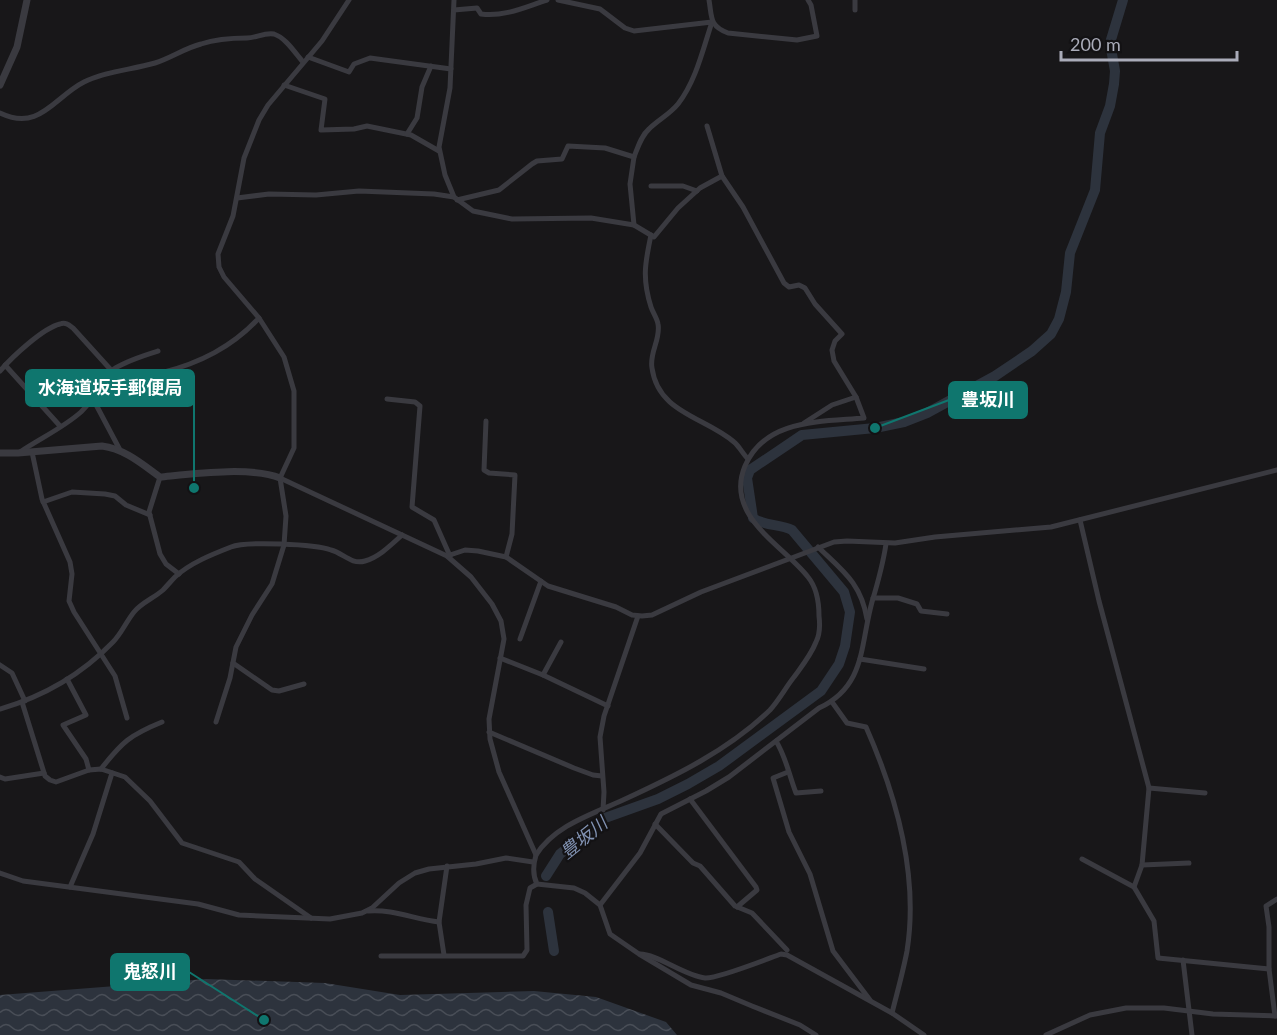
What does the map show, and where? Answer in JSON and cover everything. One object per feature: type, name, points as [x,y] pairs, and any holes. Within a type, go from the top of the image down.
[{"type":"street","points":[[0,85],[17,47],[27,0]]},
{"type":"street","points":[[216,722],[236,647],[272,584],[284,545],[286,516],[280,478],[294,448],[294,391],[284,357],[259,318],[224,277],[219,267],[220,246],[233,216],[244,158],[251,136],[268,105],[322,41],[349,0]]},
{"type":"street","points":[[454,0],[451,69],[439,151],[445,175],[456,199]]},
{"type":"street","points":[[454,10],[477,8],[481,14],[491,15],[517,11],[548,0]]},
{"type":"street","points":[[558,0],[600,9],[625,28],[634,31],[712,22]]},
{"type":"street","points":[[634,225],[630,184],[634,157],[648,130],[677,106],[686,93],[702,55],[712,22],[709,0]]},
{"type":"street","points":[[712,22],[717,29],[728,33],[797,40],[808,39],[817,36],[808,0]]},
{"type":"street","points":[[855,0],[855,10]]},
{"type":"street","points":[[0,113],[11,118],[36,115],[47,111],[70,91],[92,78],[156,63],[213,41],[248,38],[269,33],[277,35],[303,62]]},
{"type":"street","points":[[308,57],[349,72],[354,64],[370,58],[451,69]]},
{"type":"street","points":[[407,135],[417,118],[422,87],[431,66]]},
{"type":"street","points":[[285,85],[325,99],[321,130],[354,129],[367,126],[407,135],[439,151]]},
{"type":"street","points":[[540,884],[534,877],[536,855],[542,845],[555,833],[702,761],[728,743],[771,709],[818,639],[820,627],[816,591],[809,578],[791,558],[761,531],[747,511],[741,484],[748,459],[771,434],[802,424],[864,418],[856,398],[834,361],[832,350],[835,341],[842,334],[815,304],[805,288],[799,285],[789,287],[784,283],[743,207],[722,176],[706,126]]},
{"type":"street","points":[[456,199],[499,190],[537,161],[562,159],[568,146],[605,148],[634,157]]},
{"type":"street","points":[[237,198],[269,194],[316,195],[359,191],[434,194],[456,199],[473,211],[512,219],[591,218],[634,225],[654,237],[678,208],[697,191],[722,176]]},
{"type":"street","points":[[651,186],[683,186],[697,191]]},
{"type":"street","points":[[651,235],[645,261],[644,281],[658,321],[659,331],[651,367],[656,386],[672,404],[734,442],[748,459]]},
{"type":"street","points":[[18,453],[80,413],[105,389],[194,363],[214,354],[246,332],[259,318]]},
{"type":"street","points":[[0,371],[15,354],[61,323],[66,323],[73,328],[111,370]]},
{"type":"street","points":[[120,450],[90,401],[92,393],[111,370],[127,360],[158,351]]},
{"type":"street","points":[[5,365],[60,426]]},
{"type":"street","points":[[802,424],[832,405],[856,398]]},
{"type":"street","points":[[387,399],[415,402],[420,406],[412,507],[435,520],[448,556]]},
{"type":"street","points":[[486,421],[484,470],[489,473],[515,475],[512,534],[506,557]]},
{"type":"street","points":[[0,453],[102,446],[120,450],[160,477],[219,472],[273,475],[448,556],[471,578],[492,604],[501,621],[504,639],[489,732],[493,754],[536,855]]},
{"type":"street","points":[[32,452],[44,502],[70,562],[72,574],[69,601],[115,676],[127,718]]},
{"type":"street","points":[[448,556],[465,550],[506,557],[557,589],[638,616],[652,615],[701,592],[817,548],[847,541],[886,544],[935,537],[1033,530],[1277,470]]},
{"type":"street","points":[[160,477],[151,504],[150,515],[160,554],[166,564],[179,574]]},
{"type":"street","points":[[44,502],[72,492],[105,494],[115,496],[126,505],[150,515]]},
{"type":"street","points":[[1080,520],[1149,788],[1142,865],[1134,887]]},
{"type":"street","points":[[0,709],[24,702],[67,679],[114,641],[135,610],[163,590],[179,574],[213,554],[235,545],[252,543],[311,546],[332,550],[355,562],[376,556],[402,536]]},
{"type":"street","points":[[600,905],[640,852],[661,814],[729,777],[819,708],[832,702],[847,688],[860,659],[886,544]]},
{"type":"street","points":[[817,548],[852,580],[859,590],[868,623]]},
{"type":"street","points":[[520,639],[541,581]]},
{"type":"street","points":[[873,598],[898,598],[918,604],[921,611],[947,614]]},
{"type":"street","points":[[603,810],[600,737],[638,616]]},
{"type":"street","points":[[543,675],[561,642]]},
{"type":"street","points":[[500,658],[543,675],[608,706]]},
{"type":"street","points":[[860,659],[924,669]]},
{"type":"street","points":[[233,663],[272,690],[279,691],[304,684]]},
{"type":"street","points":[[0,665],[12,673],[24,702],[44,773],[50,780],[56,782],[89,770],[101,769],[125,777],[150,801],[182,843],[239,862],[255,879],[312,919]]},
{"type":"street","points":[[67,679],[86,715],[63,725],[86,759],[89,770]]},
{"type":"street","points":[[832,702],[847,723],[866,727],[890,789],[906,858],[909,908],[907,950],[892,1013]]},
{"type":"street","points":[[101,769],[123,742],[135,733],[162,722]]},
{"type":"street","points":[[489,732],[574,768],[602,776]]},
{"type":"street","points":[[776,741],[785,755],[788,772],[796,793],[821,791]]},
{"type":"street","points":[[788,772],[773,778],[781,811],[810,874],[833,951],[872,1003]]},
{"type":"street","points":[[0,777],[5,779],[44,773]]},
{"type":"street","points":[[70,887],[93,834],[112,773]]},
{"type":"street","points":[[1149,788],[1205,793]]},
{"type":"street","points":[[690,799],[756,887],[757,890],[737,907]]},
{"type":"street","points":[[655,824],[693,864],[700,866],[737,907],[752,913],[787,950]]},
{"type":"street","points":[[0,873],[23,881],[198,904],[239,915],[330,919],[372,908],[399,883],[415,873],[506,858],[534,862]]},
{"type":"street","points":[[1082,859],[1134,887],[1154,921],[1158,958],[1269,969]]},
{"type":"street","points":[[1142,865],[1189,863]]},
{"type":"street","points":[[444,955],[439,922],[447,866]]},
{"type":"street","points":[[381,956],[523,956],[526,954],[526,905],[530,888],[540,884],[563,886],[585,893],[600,905],[610,934],[691,985],[721,993],[800,1025],[816,1035]]},
{"type":"street","points":[[1046,1035],[1089,1015],[1126,1008],[1164,1008],[1213,1014],[1276,1016],[1269,969],[1269,927],[1266,906],[1277,899]]},
{"type":"street","points":[[366,911],[396,912],[421,920],[439,922]]},
{"type":"street","points":[[639,954],[647,954],[673,968],[705,978],[781,954],[787,955],[892,1013],[924,1035]]},
{"type":"street","points":[[1183,960],[1192,1035]]},
{"type":"water","points":[[206,979],[325,983],[400,995],[534,991],[596,997],[666,1022],[677,1035],[0,1035],[0,995]]},
{"type":"waterway","name":"豊坂川","points":[[546,876],[560,854],[605,818],[658,799],[719,766],[821,691],[839,664],[845,646],[850,612],[844,592],[792,530],[753,518],[747,478],[750,470],[802,435],[875,428],[904,422],[927,413],[995,376],[1032,351],[1051,334],[1059,319],[1066,292],[1070,253],[1095,190],[1100,133],[1110,106],[1114,84],[1115,71],[1110,43],[1123,0]]},
{"type":"waterway","name":"豊坂川","points":[[548,912],[554,951]]},
{"type":"place","name":"豊坂川","points":[[875,428]]},
{"type":"place","name":"水海道坂手郵便局","points":[[194,488]]},
{"type":"place","name":"鬼怒川","points":[[264,1020]]}]
